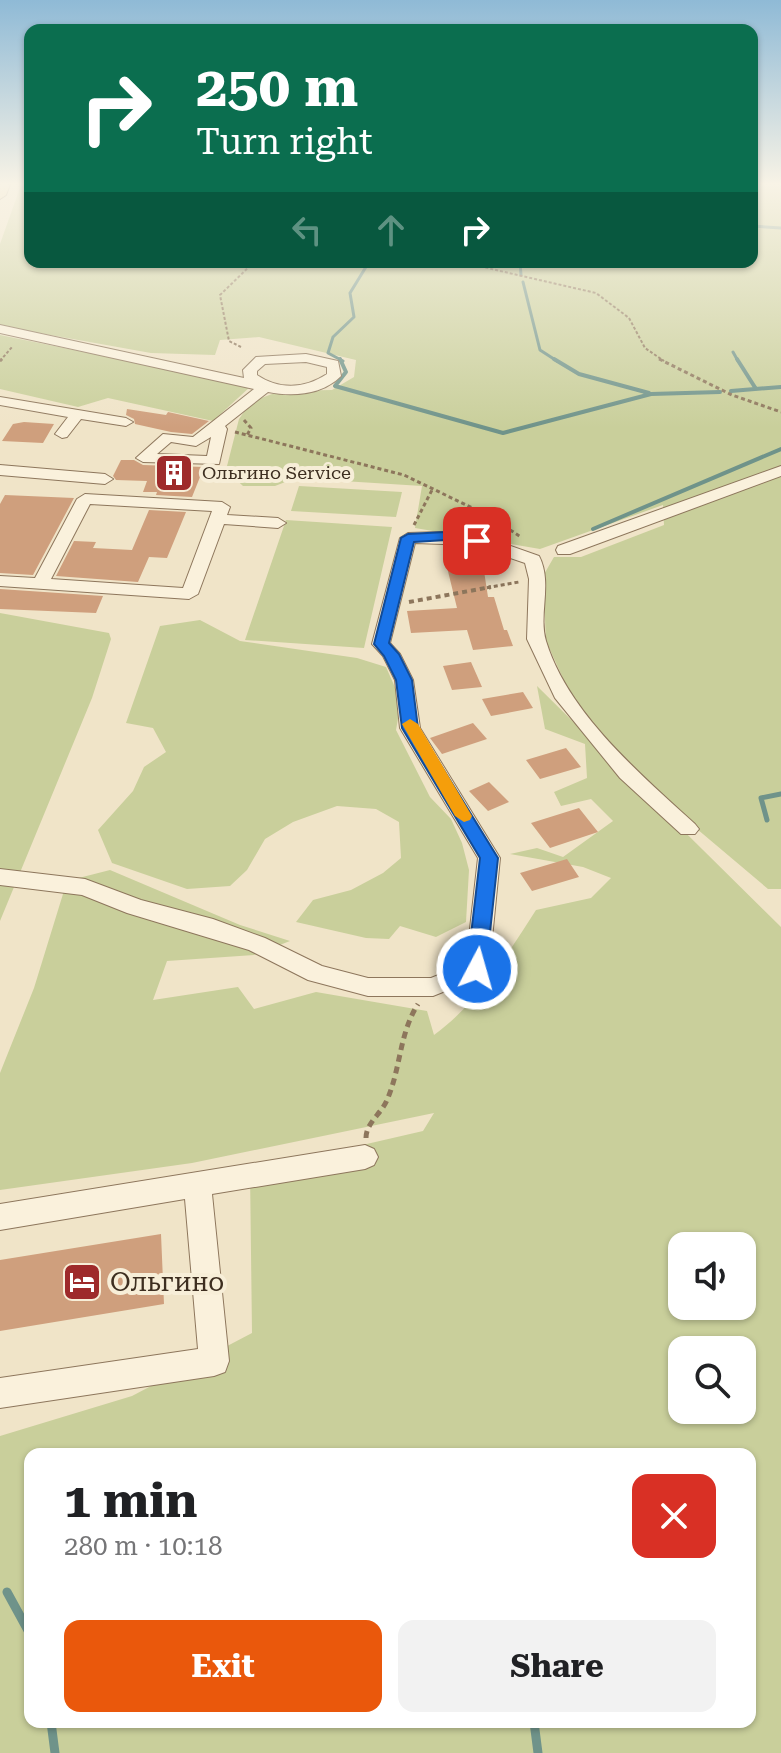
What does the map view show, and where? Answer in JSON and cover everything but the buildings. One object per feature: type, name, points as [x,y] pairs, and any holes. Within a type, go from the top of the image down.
[{"type":"lane","points":[[0,329],[283,391],[317,387],[334,376],[333,364],[306,358],[261,360],[250,370],[250,377],[265,387]]},
{"type":"lane","points":[[221,430],[214,461],[143,458],[168,437],[196,442],[221,430],[265,387]]},
{"type":"lane","points":[[0,401],[126,422]]},
{"type":"lane","points":[[62,434],[77,414]]},
{"type":"lane","points":[[0,470],[105,479]]},
{"type":"lane","points":[[564,550],[781,471]]},
{"type":"lane","points":[[0,581],[40,584],[189,594],[222,507],[85,499],[40,584]]},
{"type":"lane","points":[[218,519],[278,523]]},
{"type":"lane","points":[[0,877],[85,887],[135,907],[213,928],[257,944],[316,974],[368,987],[433,987],[477,969],[489,858],[410,728],[404,680],[391,654],[381,644],[408,538],[446,536],[508,546],[533,560],[537,579],[536,639],[564,698],[627,773],[688,829]]},
{"type":"lane","points":[[0,1217],[365,1157]]},
{"type":"lane","points":[[0,1393],[214,1361],[197,1184]]},
{"type":"path","points":[[241,347],[229,341],[220,295],[248,268]]},
{"type":"path","points":[[487,268],[596,293],[629,318],[645,348],[660,359],[732,395],[781,412]]},
{"type":"path","points":[[0,361],[20,340]]},
{"type":"path","points":[[221,430],[404,475],[487,515],[531,543],[564,550]]},
{"type":"path","points":[[408,538],[432,490]]},
{"type":"path","points":[[391,605],[537,579]]},
{"type":"path","points":[[365,1157],[366,1129],[385,1109],[405,1026],[433,987]]},
{"type":"green space","points":[[0,264],[24,264],[24,268],[758,268],[758,264],[781,264],[781,889],[768,889],[633,775],[576,707],[546,641],[543,576],[554,557],[581,557],[664,525],[663,505],[540,549],[415,528],[422,486],[293,479],[275,486],[243,486],[226,470],[239,419],[251,402],[280,391],[332,390],[354,377],[356,360],[259,337],[220,340],[215,355],[151,353],[0,326]]},
{"type":"green space","points":[[0,335],[251,386],[213,421],[108,398],[78,407],[0,389]]},
{"type":"green space","points":[[299,486],[402,492],[396,517],[291,511]]},
{"type":"green space","points":[[286,520],[392,527],[364,648],[245,640]]},
{"type":"green space","points":[[0,613],[109,633],[111,639],[92,698],[0,921]]},
{"type":"green space","points":[[200,620],[240,641],[357,658],[386,667],[401,701],[396,730],[430,797],[451,819],[462,843],[469,870],[466,922],[436,937],[400,926],[389,939],[366,938],[296,922],[313,900],[351,890],[383,873],[401,858],[399,822],[376,809],[337,806],[293,822],[265,839],[247,870],[230,886],[187,889],[112,863],[98,830],[133,791],[144,767],[166,752],[153,728],[126,723],[160,626]]},
{"type":"green space","points":[[537,686],[781,927],[781,1753],[0,1753],[0,1436],[132,1396],[252,1333],[250,1171],[423,1131],[434,1113],[192,1163],[0,1190],[0,1073],[34,988],[67,881],[110,870],[240,925],[290,941],[254,955],[167,961],[153,1000],[238,987],[254,1009],[316,992],[427,1011],[434,1035],[478,993],[536,910],[591,898],[611,878],[583,867],[510,854],[537,848],[563,857],[613,821],[591,799],[561,806],[554,792],[587,778],[585,744],[545,729]]},
{"type":"waterway","points":[[340,360],[328,353],[333,337],[354,317],[350,293],[365,268]]},
{"type":"waterway","points":[[520,268],[521,275]]},
{"type":"waterway","points":[[523,282],[540,350],[557,361]]},
{"type":"waterway","points":[[733,352],[738,361]]},
{"type":"waterway","points":[[554,359],[579,374],[649,393]]},
{"type":"waterway","points":[[737,359],[756,389]]},
{"type":"waterway","points":[[340,360],[346,372],[335,386],[503,433],[651,394],[720,392]]},
{"type":"waterway","points":[[756,389],[781,387]]},
{"type":"waterway","points":[[731,391],[756,389]]},
{"type":"waterway","points":[[593,529],[781,449]]},
{"type":"waterway","points":[[767,820],[761,798],[781,794]]},
{"type":"waterway","points":[[7,1592],[24,1623]]},
{"type":"waterway","points":[[52,1728],[55,1753]]},
{"type":"waterway","points":[[535,1728],[538,1753]]},
{"type":"slow traffic","points":[[410,724],[464,816]]},
{"type":"place","name":"Ольгино Service","points":[[174,473]]},
{"type":"place","name":"Ольгино","points":[[82,1282]]},
{"type":"route","points":[[477,541],[446,536],[408,538],[381,644],[391,654],[404,680],[410,728],[489,858],[477,969]]}]
